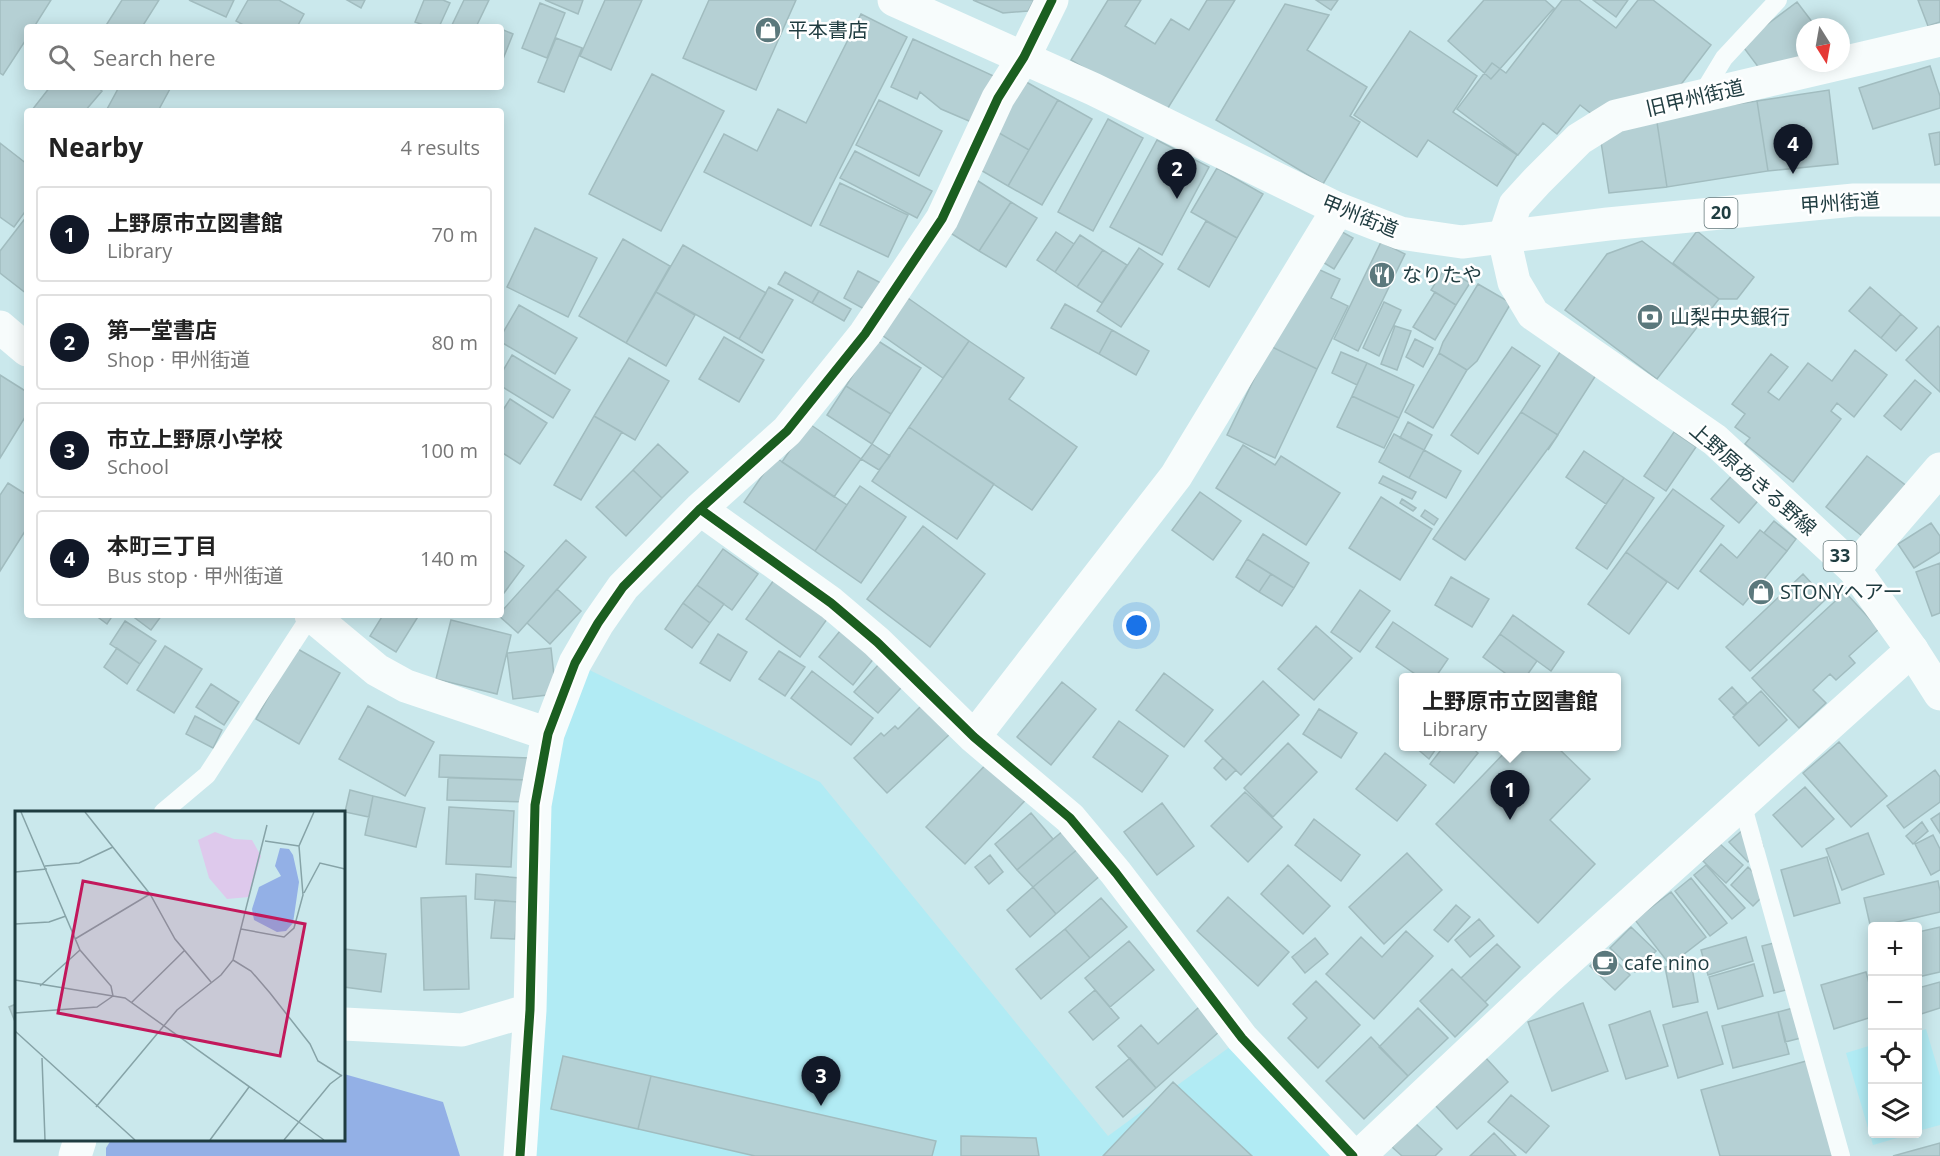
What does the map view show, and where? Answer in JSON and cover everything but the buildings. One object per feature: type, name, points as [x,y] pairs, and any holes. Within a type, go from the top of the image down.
[{"type":"main road","name":"甲州街道","points":[[894,0],[1093,89],[1338,209],[1400,233],[1462,242],[1608,224],[1854,200],[1940,200]]},
{"type":"main road","points":[[520,1156],[530,1010],[535,805],[548,735],[574,663],[623,587],[700,509],[787,431],[866,334],[942,219],[998,98],[1024,57],[1052,0]]},
{"type":"main road","name":"旧甲州街道","points":[[1504,238],[1515,205],[1551,165],[1579,139],[1616,116],[1940,40]]},
{"type":"main road","points":[[974,737],[1176,476],[1338,209]]},
{"type":"main road","name":"上野原あきる野線","points":[[1504,238],[1514,282],[1533,314],[1715,440],[1854,569],[1912,650],[1940,694]]},
{"type":"main road","points":[[0,327],[24,347]]},
{"type":"main road","points":[[1854,569],[1940,469]]},
{"type":"main road","points":[[700,509],[831,603],[877,642],[974,737],[1070,818],[1116,873],[1242,1038],[1353,1156]]},
{"type":"main road","points":[[315,618],[377,670],[406,686],[548,735]]},
{"type":"main road","points":[[1359,1156],[1547,979],[1912,650]]},
{"type":"main road","points":[[345,1024],[462,1030],[530,1010]]},
{"type":"main road","points":[[75,1156],[80,1141]]},
{"type":"lane","points":[[1701,96],[1724,58],[1778,0]]},
{"type":"lane","points":[[165,811],[207,774],[309,618]]},
{"type":"lane","points":[[1742,803],[1841,1156]]},
{"type":"shaded area","points":[[575,663],[820,782],[1108,1136],[1231,1046],[1330,1156],[520,1156],[535,805]]},
{"type":"shaded area","points":[[1926,1029],[1940,1076],[1940,1125],[1922,1130],[1922,1084],[1922,1030]]},
{"type":"shaded area","points":[[1868,1046],[1868,1128],[1846,1053]]},
{"type":"shaded area","points":[[345,1074],[443,1102],[460,1156],[106,1156],[106,1148],[110,1141],[345,1141]]},
{"type":"shaded area","points":[[1871,1138],[1897,1138],[1873,1145]]},
{"type":"cycle path","points":[[520,1156],[530,1010],[535,805],[548,734],[575,663],[598,623],[623,587],[700,509],[787,431],[865,334],[942,219],[998,98],[1024,57],[1052,0]]},
{"type":"cycle path","points":[[700,509],[831,603],[877,642],[974,737],[1070,818],[1116,873],[1242,1038],[1353,1156]]},
{"type":"place","name":"平本書店","points":[[768,30]]},
{"type":"place","name":"本町三丁目","points":[[1793,174]]},
{"type":"place","name":"第一堂書店","points":[[1177,199]]},
{"type":"place","name":"なりたや","points":[[1382,275]]},
{"type":"place","name":"山梨中央銀行","points":[[1650,317]]},
{"type":"place","name":"STONYヘアー","points":[[1761,592]]},
{"type":"place","name":"上野原市立図書館","points":[[1510,820]]},
{"type":"place","name":"cafe nino","points":[[1605,963]]},
{"type":"place","name":"市立上野原小学校","points":[[821,1106]]}]
